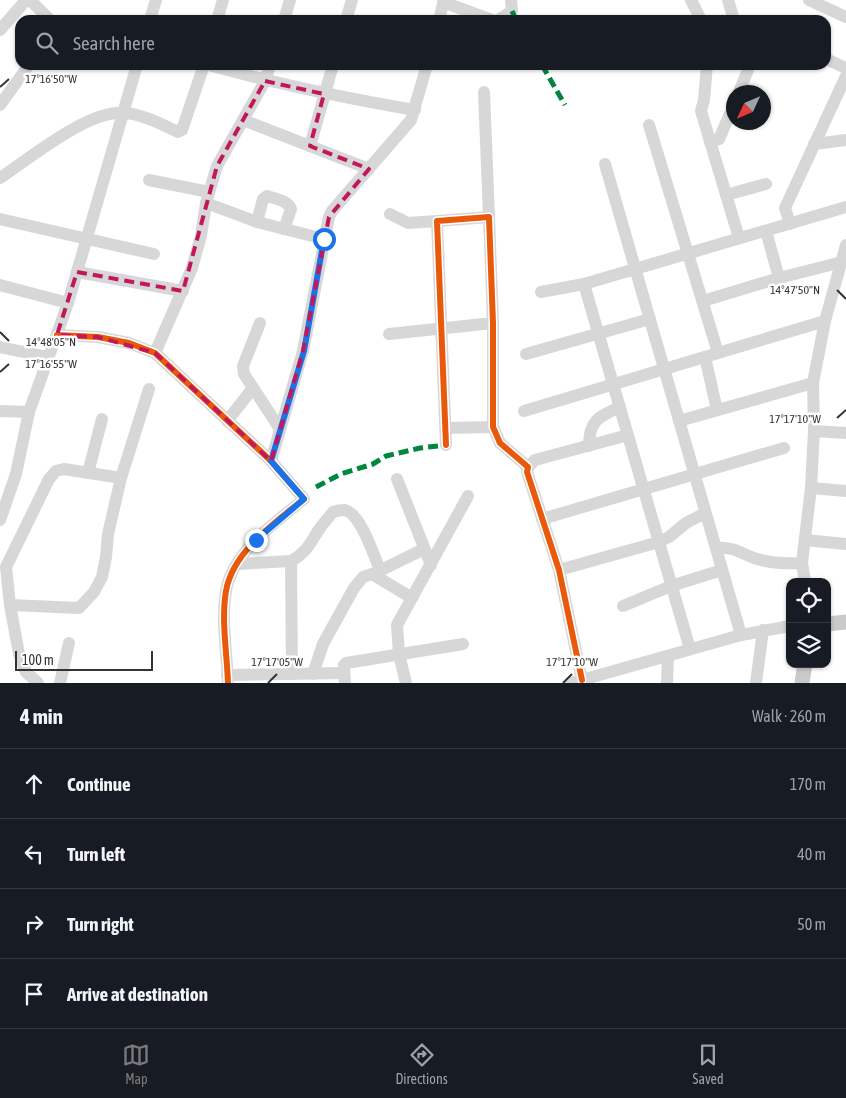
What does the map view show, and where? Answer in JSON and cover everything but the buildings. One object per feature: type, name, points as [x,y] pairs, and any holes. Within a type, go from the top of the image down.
[{"type":"main road","points":[[802,683],[804,668]]},
{"type":"street","points":[[0,30],[28,0],[44,15]]},
{"type":"street","points":[[152,15],[156,0]]},
{"type":"street","points":[[218,15],[223,0]]},
{"type":"street","points":[[286,15],[290,0]]},
{"type":"street","points":[[348,15],[352,0]]},
{"type":"street","points":[[507,15],[512,12],[511,0]]},
{"type":"street","points":[[691,0],[698,15]]},
{"type":"street","points":[[728,0],[732,15]]},
{"type":"street","points":[[809,0],[846,17]]},
{"type":"street","points":[[440,15],[444,1],[479,15]]},
{"type":"street","points":[[831,62],[846,68]]},
{"type":"street","points":[[0,105],[25,70]]},
{"type":"street","points":[[0,520],[16,474],[29,412],[68,303],[136,70]]},
{"type":"street","points":[[0,178],[81,124],[100,115],[124,113],[157,122],[178,132],[182,130],[202,70]]},
{"type":"street","points":[[226,70],[324,94],[415,110]]},
{"type":"street","points":[[155,353],[183,291],[196,254],[217,166],[265,81],[268,70]]},
{"type":"street","points":[[310,146],[331,70]]},
{"type":"street","points":[[271,461],[304,351],[328,221],[332,211],[411,120],[426,70]]},
{"type":"street","points":[[707,70],[701,112],[740,238]]},
{"type":"street","points":[[742,85],[748,70]]},
{"type":"street","points":[[790,224],[784,208],[846,76]]},
{"type":"street","points":[[484,92],[493,323],[493,427],[500,443],[528,467]]},
{"type":"street","points":[[243,120],[368,169]]},
{"type":"street","points":[[710,142],[719,139],[726,123]]},
{"type":"street","points":[[649,125],[718,353]]},
{"type":"street","points":[[814,144],[846,140]]},
{"type":"street","points":[[605,164],[741,635]]},
{"type":"street","points":[[149,180],[208,198],[257,222],[324,239]]},
{"type":"street","points":[[726,195],[766,184]]},
{"type":"street","points":[[257,222],[263,199],[267,196],[287,203],[290,206],[291,209],[284,229]]},
{"type":"street","points":[[541,292],[584,284],[846,207]]},
{"type":"street","points":[[390,214],[408,223],[489,217]]},
{"type":"street","points":[[0,219],[154,254]]},
{"type":"street","points":[[437,221],[446,445]]},
{"type":"street","points":[[766,230],[779,278]]},
{"type":"street","points":[[804,578],[802,563],[811,488],[814,431],[813,383],[825,321],[846,245]]},
{"type":"street","points":[[703,302],[779,278],[842,262]]},
{"type":"street","points":[[77,272],[183,291]]},
{"type":"street","points":[[584,284],[690,649]]},
{"type":"street","points":[[0,285],[68,303]]},
{"type":"street","points":[[526,354],[650,319]]},
{"type":"street","points":[[524,412],[825,321]]},
{"type":"street","points":[[260,323],[243,366],[244,374],[280,429]]},
{"type":"street","points":[[389,334],[493,323]]},
{"type":"street","points":[[57,335],[98,338],[128,343],[155,353],[271,461],[304,499],[256,540],[230,575],[225,598],[228,679],[276,678],[292,674],[313,674],[344,678],[344,665],[346,663],[463,644]]},
{"type":"street","points":[[0,347],[48,357]]},
{"type":"street","points":[[705,357],[717,410]]},
{"type":"street","points":[[679,421],[813,383]]},
{"type":"street","points":[[227,421],[253,388]]},
{"type":"street","points":[[10,605],[79,608],[94,592],[102,577],[108,534],[121,478],[149,389]]},
{"type":"street","points":[[589,446],[589,432],[593,422],[620,407]]},
{"type":"street","points":[[0,411],[29,412]]},
{"type":"street","points":[[88,472],[102,419]]},
{"type":"street","points":[[446,428],[493,427]]},
{"type":"street","points":[[814,431],[846,433]]},
{"type":"street","points":[[628,435],[535,460],[528,467],[527,472],[559,570],[576,682],[741,635],[786,627]]},
{"type":"street","points":[[542,519],[784,448]]},
{"type":"street","points":[[38,683],[26,672],[19,654],[10,605],[6,567],[49,479],[56,471],[64,468],[121,478]]},
{"type":"street","points":[[397,479],[431,565]]},
{"type":"street","points":[[811,488],[846,491]]},
{"type":"street","points":[[406,683],[399,654],[396,626],[468,496]]},
{"type":"street","points":[[237,564],[291,561],[305,552],[333,512],[344,510],[353,515],[361,526],[376,572],[412,598]]},
{"type":"street","points":[[559,570],[659,542],[669,537],[686,523],[705,513]]},
{"type":"street","points":[[805,540],[846,544]]},
{"type":"street","points":[[716,548],[725,547],[755,558],[786,564],[802,563]]},
{"type":"street","points":[[313,674],[323,644],[354,588],[363,577],[424,549]]},
{"type":"street","points":[[291,561],[292,674]]},
{"type":"street","points":[[623,606],[671,586],[722,570]]},
{"type":"street","points":[[756,683],[763,630]]},
{"type":"street","points":[[60,683],[69,642]]},
{"type":"street","points":[[668,656],[668,683]]},
{"type":"highlighted area","points":[[265,81],[324,94],[310,146],[369,169],[329,217],[303,351],[271,461],[155,353],[98,337],[57,335],[77,272],[183,291],[217,166]]},
{"type":"marked path","points":[[512,11],[514,15]]},
{"type":"marked path","points":[[545,70],[565,105]]},
{"type":"marked path","points":[[316,487],[341,474],[373,464],[386,456],[420,448],[446,445]]},
{"type":"cycle path","points":[[446,445],[437,221],[489,217],[493,323],[493,427],[500,443],[528,467],[527,472],[559,570],[582,680]]},
{"type":"cycle path","points":[[57,335],[98,337],[129,343],[155,353],[271,461],[304,499],[257,539],[237,563],[230,577],[226,591],[224,613],[228,683]]},
{"type":"route","points":[[256,540],[304,499],[271,461],[304,351],[324,239]]}]
